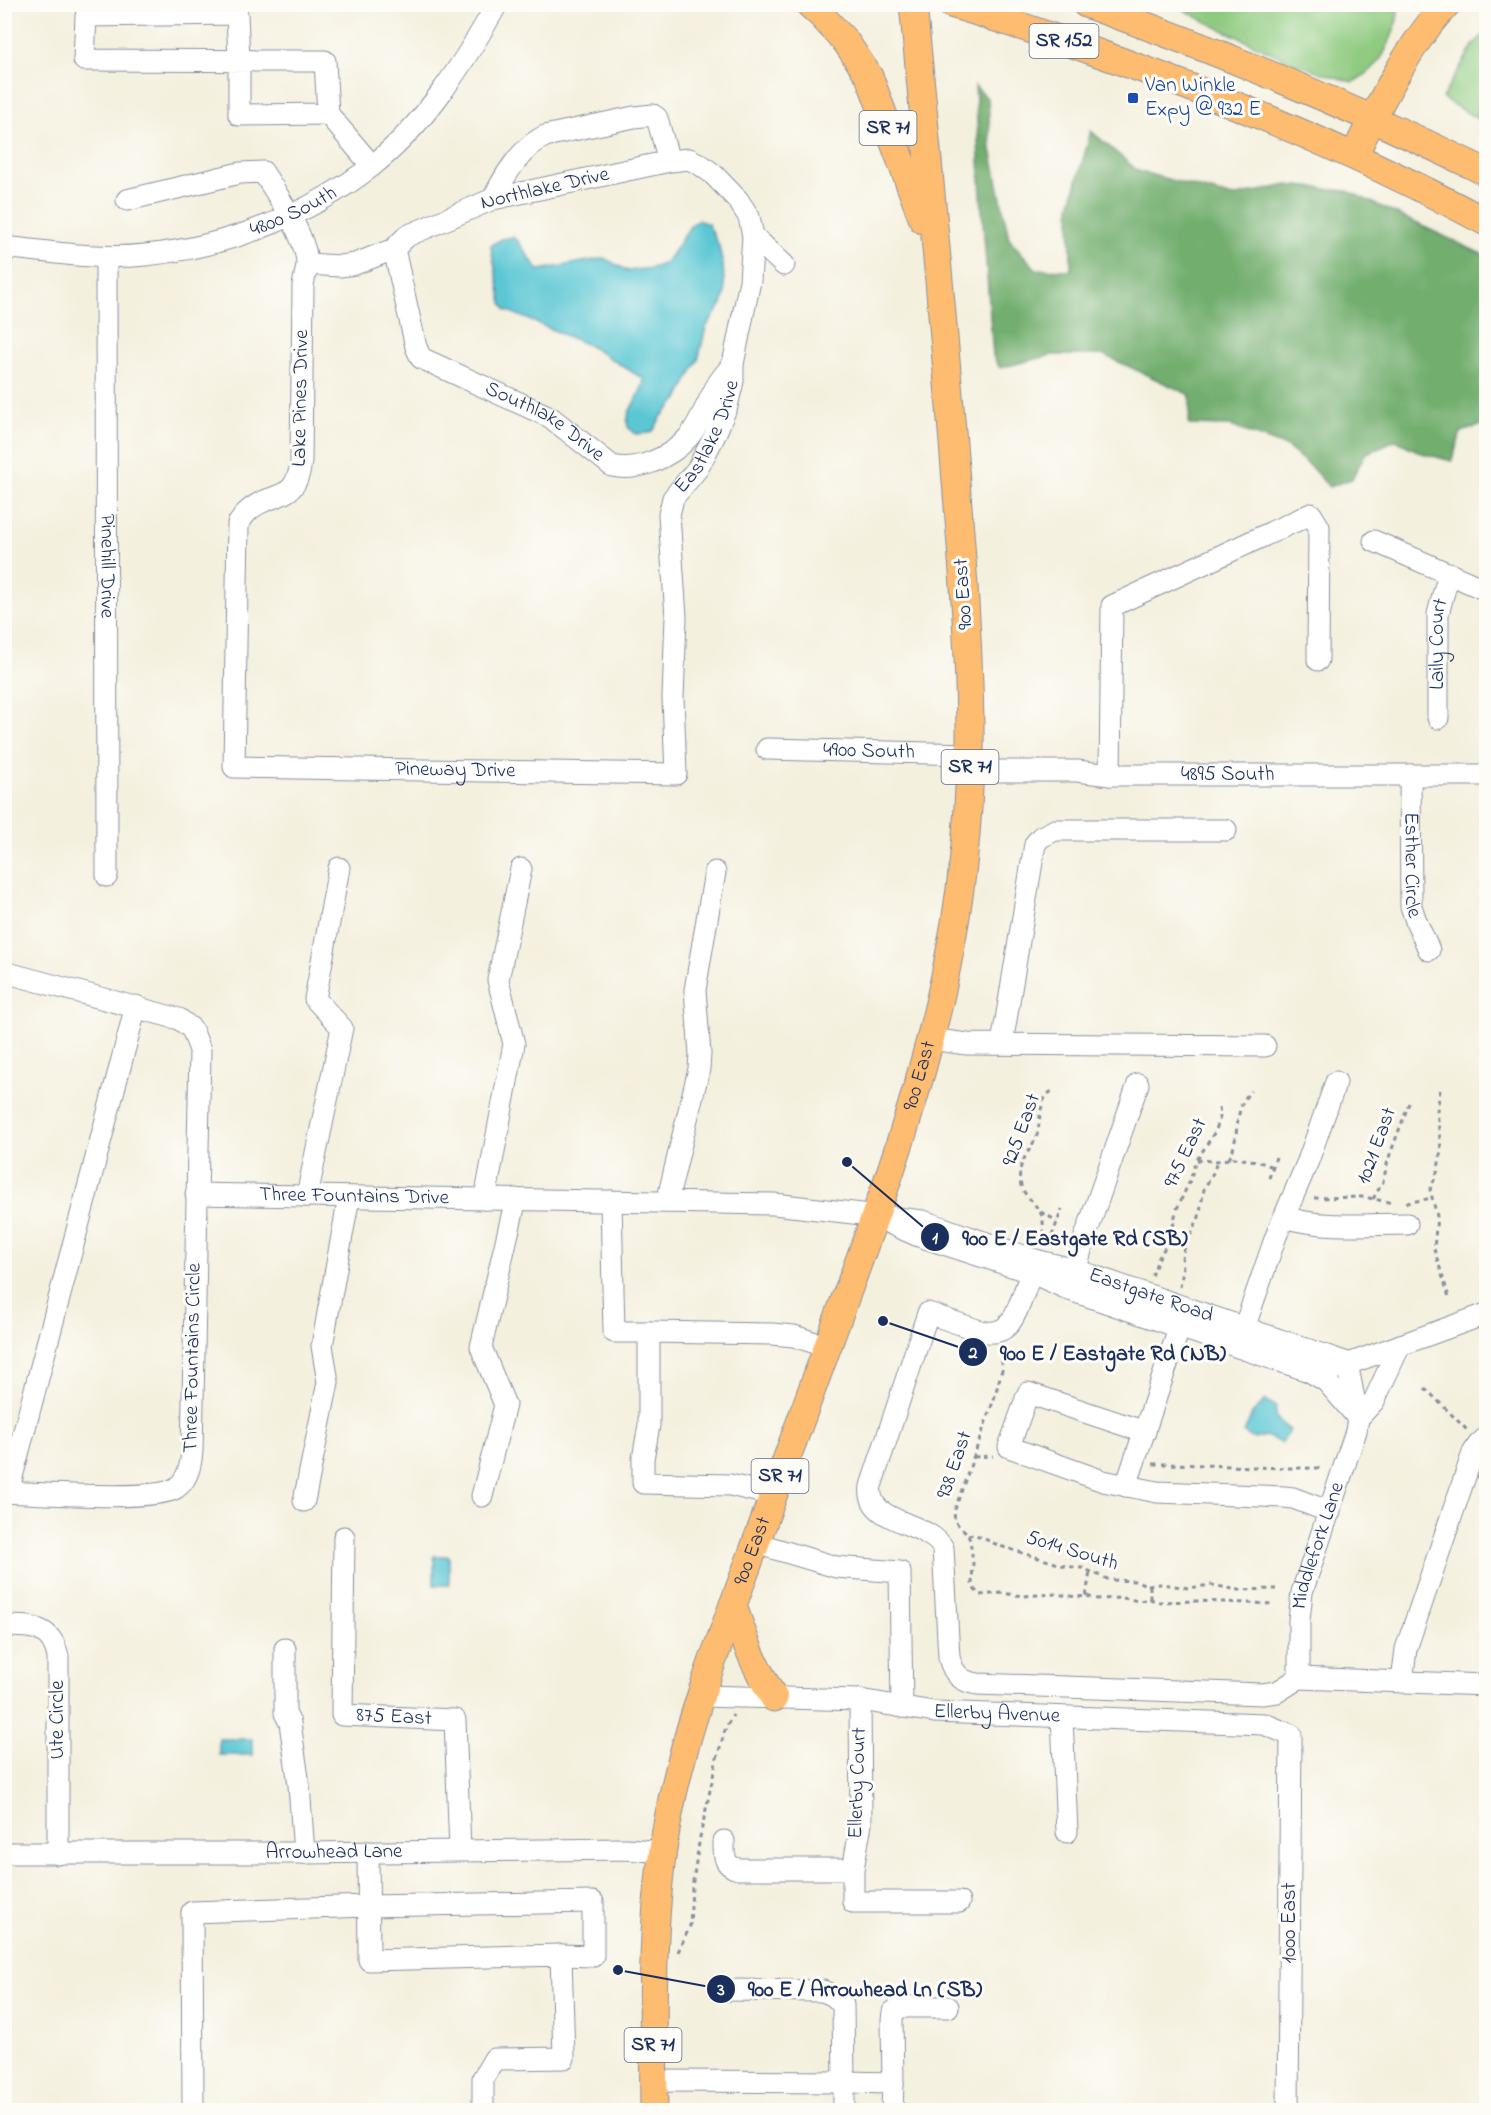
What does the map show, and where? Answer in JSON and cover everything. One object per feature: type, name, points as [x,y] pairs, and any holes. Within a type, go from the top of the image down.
[{"type":"main road","name":"SR 71","points":[[808,4],[846,42],[868,76],[936,255]]},
{"type":"main road","name":"900 East","points":[[654,2110],[654,1936],[663,1852],[676,1782],[701,1696],[875,1216],[916,1093],[945,974],[957,908],[970,763],[967,646],[963,564],[914,4]]},
{"type":"main road","name":"SR 152","points":[[951,4],[1176,81],[1354,156],[1486,222]]},
{"type":"main road","name":"SR 152","points":[[1086,4],[1225,55],[1372,118],[1486,172]]},
{"type":"main road","points":[[1354,156],[1372,118],[1407,59],[1435,17],[1447,4]]},
{"type":"main road","points":[[733,1605],[755,1667],[774,1698]]},
{"type":"street","name":"4800 South","points":[[4,247],[106,257],[145,255],[216,242],[290,217],[332,193],[372,166],[399,140],[432,104],[453,75],[497,4]]},
{"type":"street","points":[[328,114],[239,115],[239,60],[237,14],[86,15],[84,60],[239,60],[325,61],[328,114],[372,166]]},
{"type":"street","points":[[493,199],[502,179],[536,140],[544,136],[634,117],[653,115],[657,118],[679,160]]},
{"type":"street","name":"Northlake Drive","points":[[307,264],[340,266],[356,264],[394,249],[407,236],[493,199],[679,160]]},
{"type":"street","name":"Eastlake Drive","points":[[676,774],[673,698],[676,617],[669,514],[673,498],[698,468],[727,406],[733,381],[732,364],[750,281],[753,236],[749,217],[738,201],[713,174],[701,165],[679,160]]},
{"type":"street","name":"Lake Pines Drive","points":[[127,200],[240,173],[263,172],[290,217],[304,250],[307,264],[303,286],[299,476],[294,487],[258,504],[246,513],[238,524],[234,767]]},
{"type":"street","points":[[753,236],[784,265]]},
{"type":"street","name":"Southlake Drive","points":[[394,249],[421,357],[550,417],[612,466],[639,467],[682,446],[698,427],[717,384],[732,364]]},
{"type":"street","name":"Pinehill Drive","points":[[106,257],[107,876]]},
{"type":"street","points":[[1110,775],[1112,606],[1311,514],[1319,526],[1318,660]]},
{"type":"street","points":[[1374,541],[1486,590]]},
{"type":"street","name":"Laily Court","points":[[1438,718],[1438,614],[1449,573]]},
{"type":"street","name":"4900 South","points":[[768,749],[970,763]]},
{"type":"street","name":"4895 South","points":[[970,763],[1110,775],[1486,775]]},
{"type":"street","name":"Pineway Drive","points":[[234,767],[676,774]]},
{"type":"street","name":"Esther Circle","points":[[1410,775],[1411,906],[1429,950]]},
{"type":"street","points":[[1002,1044],[1035,844],[1041,837],[1055,830],[1226,830]]},
{"type":"street","points":[[307,1196],[342,1028],[315,999],[339,868]]},
{"type":"street","points":[[485,1199],[514,1044],[498,980],[521,870]]},
{"type":"street","points":[[667,1202],[699,1070],[695,990],[715,872]]},
{"type":"street","points":[[4,972],[179,1019],[192,1029],[200,1050],[196,1194]]},
{"type":"street","points":[[6,1492],[136,1006]]},
{"type":"street","points":[[930,1039],[967,1044],[1265,1046]]},
{"type":"street","points":[[1241,1337],[1336,1082]]},
{"type":"street","points":[[1070,1290],[1138,1084]]},
{"type":"street","name":"Three Fountains Drive","points":[[196,1194],[774,1204],[875,1216]]},
{"type":"street","name":"Three Fountains Circle","points":[[6,1492],[150,1495],[168,1492],[183,1482],[188,1472],[192,1451],[196,1194]]},
{"type":"street","points":[[304,1501],[328,1382],[322,1346],[349,1197]]},
{"type":"street","points":[[482,1496],[505,1405],[481,1347],[516,1200]]},
{"type":"street","points":[[611,1201],[614,1332],[772,1334],[794,1336],[828,1347]]},
{"type":"street","points":[[1284,1217],[1318,1224],[1405,1214]]},
{"type":"street","name":"Eastgate Road","points":[[875,1216],[923,1221],[1035,1260],[1076,1270],[1182,1308],[1326,1381],[1358,1418]]},
{"type":"street","points":[[1035,1260],[1011,1322],[1000,1331],[980,1331],[928,1313],[871,1486],[871,1498],[878,1510],[934,1537],[943,1548],[950,1657],[954,1672],[962,1680],[978,1684],[1262,1694],[1277,1692],[1299,1678],[1486,1685]]},
{"type":"street","name":"Eastgate Road","points":[[1035,1260],[1070,1290],[1182,1308]]},
{"type":"street","points":[[1126,1486],[1182,1308]]},
{"type":"street","name":"Eastgate Road","points":[[1309,1371],[1329,1371],[1486,1314]]},
{"type":"street","points":[[650,1332],[649,1425],[643,1459],[643,1483],[730,1485],[773,1495]]},
{"type":"street","name":"Eastgate Road","points":[[1241,1337],[1347,1363]]},
{"type":"street","name":"Middlefork Lane","points":[[1358,1418],[1374,1401],[1400,1345]]},
{"type":"street","name":"Middlefork Lane","points":[[1299,1678],[1299,1620],[1302,1592],[1330,1512],[1358,1418],[1347,1363]]},
{"type":"street","points":[[1144,1432],[1028,1394],[1009,1448],[1103,1481],[1126,1486],[1157,1492],[1293,1498],[1330,1512]]},
{"type":"street","points":[[1402,1682],[1406,1649],[1475,1448],[1477,1435]]},
{"type":"street","name":"875 East","points":[[344,1537],[342,1715],[455,1720],[460,1850]]},
{"type":"street","points":[[756,1543],[836,1567],[900,1572],[902,1707]]},
{"type":"street","name":"Ute Circle","points":[[4,1626],[36,1628],[50,1636],[56,1644],[58,1657],[58,1854]]},
{"type":"street","points":[[285,1649],[285,1713],[290,1723],[299,1785],[304,1853]]},
{"type":"street","name":"Ellerby Avenue","points":[[701,1696],[860,1700],[934,1712],[1264,1724],[1291,1735]]},
{"type":"street","name":"Ellerby Court","points":[[860,1700],[861,1824],[854,1869],[853,1902],[959,1902]]},
{"type":"street","points":[[1062,1717],[1067,1832]]},
{"type":"street","name":"1000 East","points":[[1288,2110],[1291,1735]]},
{"type":"street","points":[[724,1841],[726,1861],[738,1869],[854,1869]]},
{"type":"street","name":"Arrowhead Lane","points":[[4,1854],[627,1849],[663,1852]]},
{"type":"street","points":[[194,2110],[192,1912],[369,1906],[592,1902],[594,1956],[369,1960],[369,1906],[368,1852]]},
{"type":"street","points":[[483,2110],[483,2078],[494,2059],[564,2058],[561,1955]]},
{"type":"street","points":[[728,1990],[823,1991],[834,1996],[843,2005],[844,2110]]},
{"type":"street","points":[[892,2110],[893,2012],[900,2007],[948,2007]]},
{"type":"street","points":[[653,2081],[892,2083]]},
{"type":"path","name":"925 East","points":[[1040,1212],[1022,1190],[1019,1171],[1022,1161],[1037,1136],[1042,1107],[1051,1092],[1055,1090]]},
{"type":"path","points":[[1440,1090],[1437,1118],[1441,1149],[1438,1170],[1430,1190],[1437,1216],[1434,1249],[1449,1297]]},
{"type":"path","name":"975 East","points":[[1229,1159],[1235,1144],[1239,1113],[1246,1096],[1251,1091]]},
{"type":"path","name":"1021 East","points":[[1373,1199],[1383,1182],[1388,1160],[1409,1103]]},
{"type":"path","name":"975 East","points":[[1151,1278],[1158,1259],[1171,1237],[1176,1211],[1188,1187],[1197,1160],[1216,1130],[1220,1117],[1219,1106]]},
{"type":"path","points":[[1269,1178],[1276,1157]]},
{"type":"path","points":[[1197,1160],[1248,1159],[1273,1167]]},
{"type":"path","name":"975 East","points":[[1182,1308],[1182,1254],[1199,1217],[1204,1189],[1217,1161]]},
{"type":"path","points":[[1312,1198],[1364,1197],[1395,1204]]},
{"type":"path","points":[[1405,1214],[1431,1198]]},
{"type":"path","points":[[1052,1236],[1062,1209]]},
{"type":"path","points":[[1040,1212],[1057,1221]]},
{"type":"path","points":[[1035,1260],[1043,1226],[1040,1212]]},
{"type":"path","name":"938 East","points":[[977,1593],[972,1584],[973,1554],[968,1535],[955,1522],[954,1512],[1002,1370],[1003,1358],[1000,1342]]},
{"type":"path","points":[[1425,1388],[1477,1435]]},
{"type":"path","points":[[974,1457],[994,1456]]},
{"type":"path","points":[[1154,1464],[1322,1468]]},
{"type":"path","name":"5014 South","points":[[968,1535],[974,1534],[1000,1546],[1065,1566],[1076,1566],[1110,1580],[1137,1581],[1150,1586],[1162,1584],[1188,1588],[1212,1585],[1247,1591],[1264,1588],[1276,1589]]},
{"type":"path","points":[[1086,1596],[1090,1572]]},
{"type":"path","points":[[1150,1586],[1150,1599]]},
{"type":"path","name":"5014 South","points":[[977,1593],[980,1595],[1001,1593],[1023,1596],[1056,1594],[1086,1596],[1095,1599],[1123,1598],[1139,1601],[1150,1599],[1159,1602],[1274,1604]]},
{"type":"path","points":[[690,1926],[700,1837],[726,1727],[735,1711]]},
{"type":"green space","points":[[1183,4],[1397,4],[1398,10],[1392,36],[1380,60],[1368,73],[1353,82],[1308,68],[1265,50],[1195,16],[1182,8]]},
{"type":"green space","points":[[1486,33],[1486,124],[1442,98],[1474,44]]},
{"type":"green space","points":[[975,86],[988,99],[991,149],[1009,239],[1036,269],[1071,270],[1070,206],[1091,131],[1138,171],[1233,197],[1287,185],[1348,191],[1486,256],[1486,424],[1461,432],[1452,461],[1422,453],[1395,440],[1365,454],[1352,479],[1329,487],[1311,467],[1287,447],[1231,426],[1189,425],[1190,395],[1104,355],[1052,355],[1000,368],[993,356]]},
{"type":"water","points":[[698,220],[708,224],[719,246],[725,294],[722,304],[706,327],[698,360],[678,399],[661,417],[654,430],[649,433],[636,434],[628,427],[627,420],[641,391],[644,379],[588,345],[506,310],[502,303],[491,245],[502,239],[513,237],[540,270],[604,258],[628,271],[652,268],[666,263],[691,225]]},
{"type":"water","points":[[1266,1400],[1276,1407],[1277,1418],[1290,1430],[1281,1443],[1266,1436],[1254,1439],[1244,1433],[1252,1414]]},
{"type":"water","points":[[434,1556],[449,1556],[449,1585],[434,1585]]},
{"type":"water","points":[[219,1739],[252,1739],[252,1755],[219,1755]]},
{"type":"place","name":"Van Winkle Expy @ 932 E","points":[[1133,98]]},
{"type":"place","name":"900 E / Eastgate Rd (SB)","points":[[847,1162]]},
{"type":"place","name":"900 E / Eastgate Rd (NB)","points":[[883,1321]]},
{"type":"place","name":"900 E / Arrowhead Ln (SB)","points":[[618,1970]]}]
